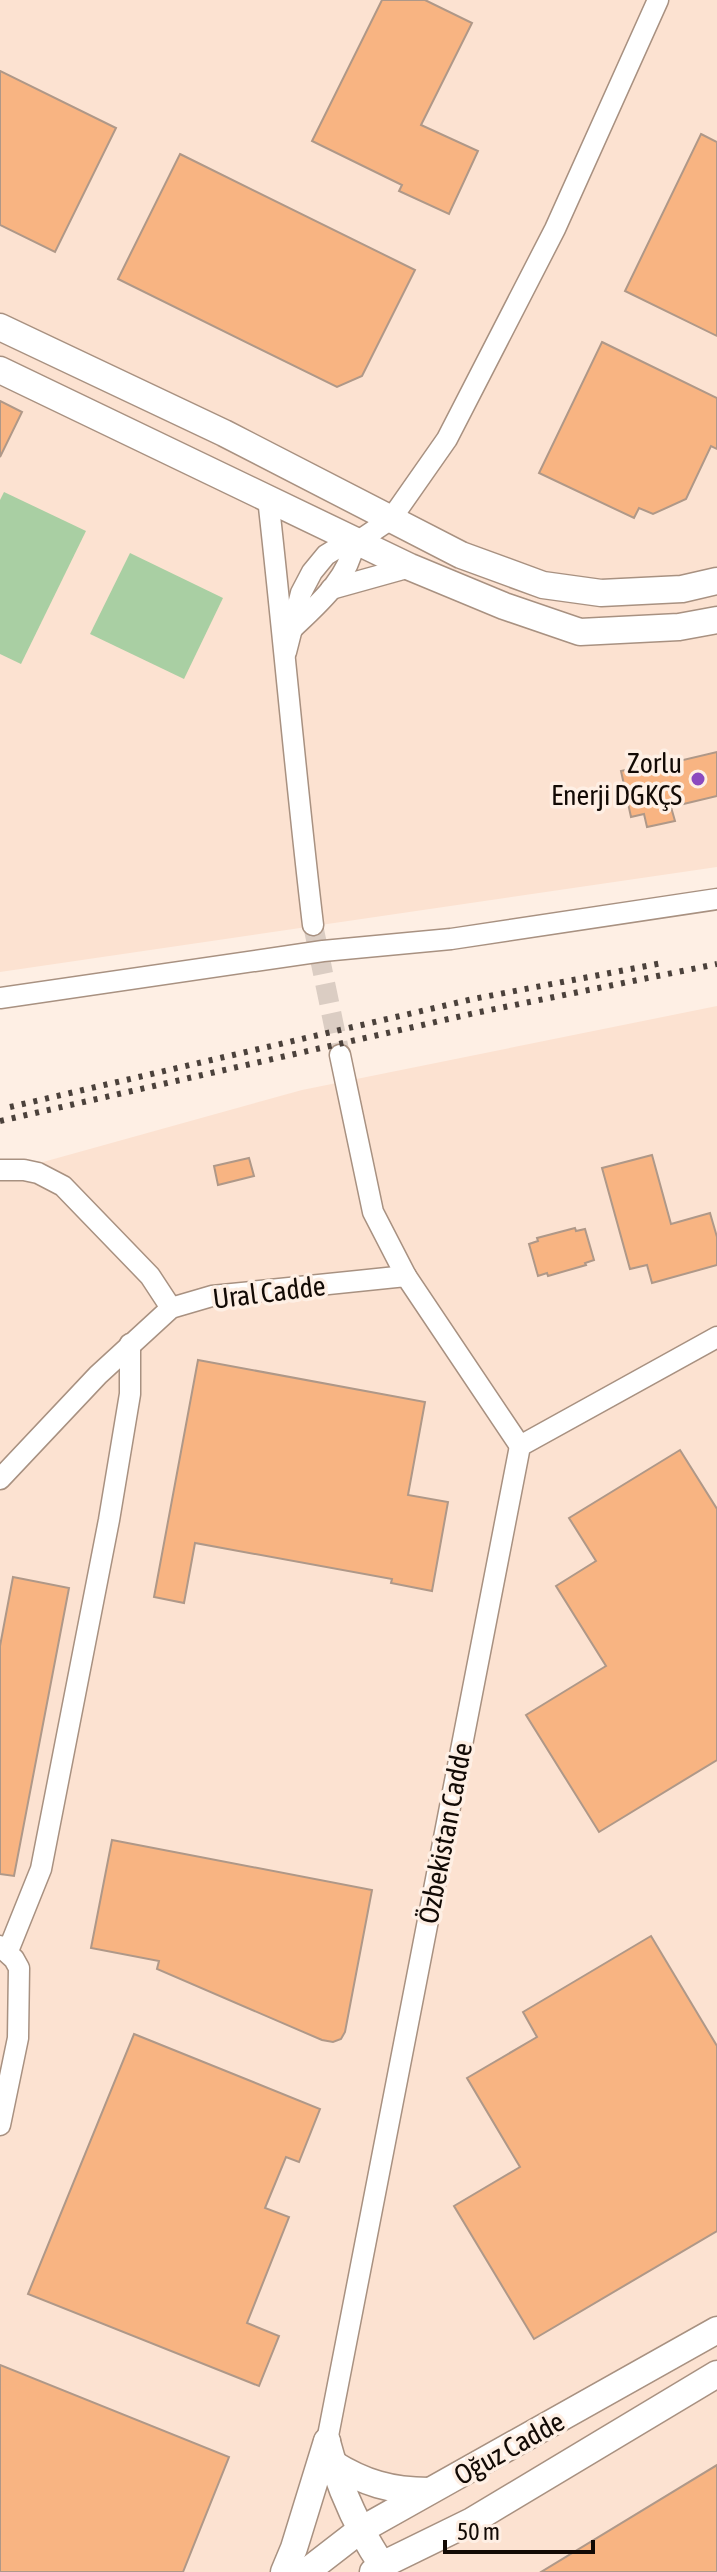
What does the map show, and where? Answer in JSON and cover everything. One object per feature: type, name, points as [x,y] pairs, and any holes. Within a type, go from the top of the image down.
[{"type":"street","points":[[286,652],[298,602],[312,572],[326,555],[357,542],[391,519],[447,439],[555,229],[658,0]]},
{"type":"street","points":[[0,327],[224,433],[461,555],[543,585],[601,593],[682,589],[717,581]]},
{"type":"street","points":[[0,370],[410,567],[504,606],[580,632],[679,627],[717,620]]},
{"type":"street","points":[[268,498],[313,925]]},
{"type":"street","points":[[293,628],[331,589],[349,565],[357,542]]},
{"type":"street","points":[[331,589],[410,567]]},
{"type":"street","points":[[0,998],[323,951],[451,939],[717,899]]},
{"type":"street","points":[[340,1055],[373,1212],[406,1276],[520,1446],[717,1337]]},
{"type":"street","points":[[0,1170],[38,1173],[63,1186],[150,1276],[171,1308]]},
{"type":"street","name":"Ural Cadde","points":[[0,1479],[130,1344],[171,1308],[212,1296],[406,1276]]},
{"type":"street","points":[[0,2125],[18,2038],[19,1968],[4,1948],[41,1869],[109,1520],[130,1394],[130,1344]]},
{"type":"street","name":"Özbekistan Cadde","points":[[330,2452],[520,1446]]},
{"type":"street","name":"Oğuz Cadde","points":[[306,2572],[359,2531],[717,2330]]},
{"type":"street","name":"Oğuz Cadde","points":[[378,2569],[472,2521],[717,2374]]},
{"type":"street","points":[[330,2452],[362,2481],[409,2491],[432,2491]]},
{"type":"street","points":[[330,2452],[338,2483],[378,2569]]},
{"type":"street","points":[[284,2572],[330,2452]]},
{"type":"shaded area","points":[[0,0],[717,0],[717,867],[0,972]]},
{"type":"shaded area","points":[[717,1006],[717,2572],[0,2572],[0,1174],[302,1090]]},
{"type":"green space","points":[[4,492],[86,531],[21,664],[0,654],[0,500]]},
{"type":"green space","points":[[130,553],[223,598],[184,679],[90,634]]},
{"type":"building","points":[[382,0],[425,0],[472,23],[421,125],[478,151],[449,214],[399,191],[402,185],[312,141]]},
{"type":"building","points":[[0,71],[116,128],[55,252],[0,225]]},
{"type":"building","points":[[701,134],[717,142],[717,336],[625,291]]},
{"type":"building","points":[[180,154],[415,270],[362,376],[337,387],[118,279]]},
{"type":"building","points":[[602,342],[717,398],[717,449],[711,446],[686,499],[653,514],[639,508],[634,518],[539,473]]},
{"type":"building","points":[[0,401],[22,412],[0,457]]},
{"type":"building","points":[[717,752],[717,796],[671,807],[675,821],[647,827],[644,814],[631,817],[621,771]]},
{"type":"building","points":[[652,1155],[671,1224],[710,1213],[717,1237],[717,1265],[652,1283],[647,1265],[630,1269],[602,1168]]},
{"type":"building","points":[[249,1158],[254,1176],[218,1185],[214,1166]]},
{"type":"building","points":[[575,1228],[576,1231],[585,1229],[594,1260],[548,1276],[547,1273],[538,1276],[529,1244],[538,1241],[537,1238]]},
{"type":"building","points":[[198,1360],[425,1402],[408,1495],[448,1502],[432,1591],[391,1583],[392,1579],[195,1543],[184,1603],[154,1597]]},
{"type":"building","points":[[680,1450],[717,1509],[717,1760],[599,1832],[526,1715],[606,1666],[556,1586],[596,1561],[569,1518]]},
{"type":"building","points":[[13,1577],[69,1588],[14,1876],[0,1874],[0,1646]]},
{"type":"building","points":[[112,1840],[372,1890],[345,2032],[341,2039],[333,2042],[322,2040],[157,1969],[159,1961],[91,1948]]},
{"type":"building","points":[[651,1936],[717,2046],[717,2231],[534,2339],[454,2206],[520,2167],[467,2078],[537,2037],[523,2012]]},
{"type":"building","points":[[134,2034],[320,2109],[299,2162],[286,2157],[265,2208],[289,2217],[247,2323],[279,2336],[259,2386],[28,2294]]},
{"type":"building","points":[[0,2365],[229,2457],[183,2572],[0,2572]]},
{"type":"building","points":[[717,2465],[717,2572],[541,2572]]},
{"type":"tunnel","points":[[313,925],[340,1055]]},
{"type":"railway","points":[[10,1107],[473,999],[662,963]]},
{"type":"railway","points":[[0,1121],[475,1013],[717,964]]},
{"type":"place","name":"Zorlu Enerji DGKÇS","points":[[698,779]]}]
